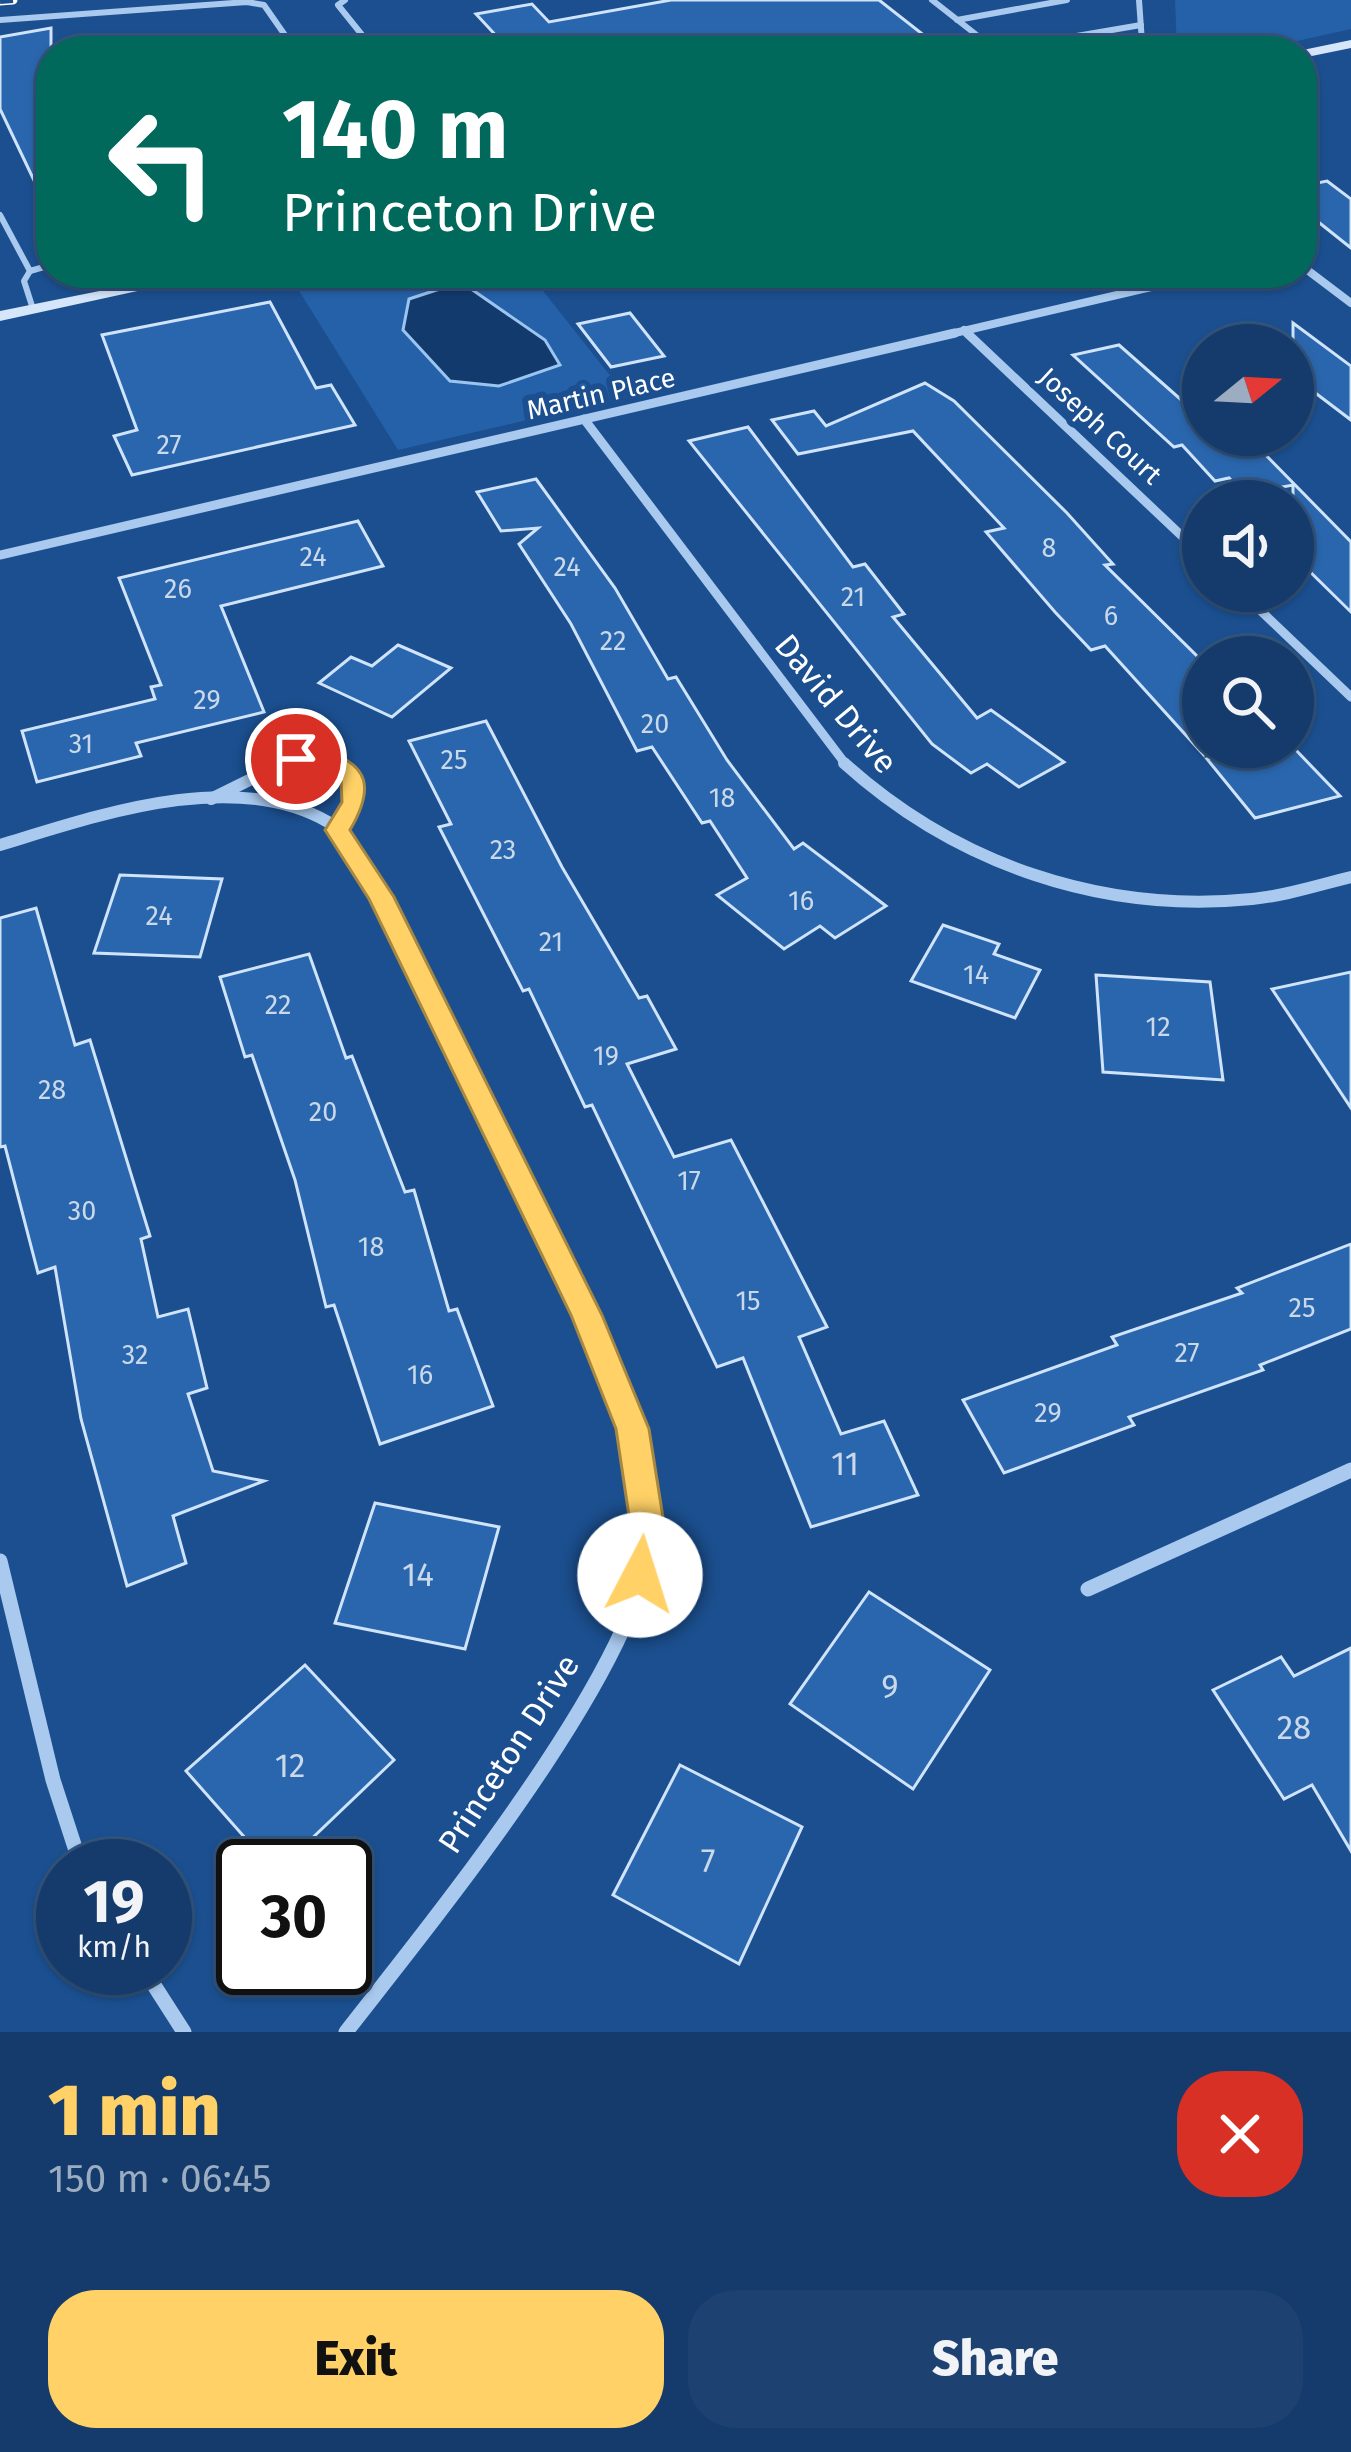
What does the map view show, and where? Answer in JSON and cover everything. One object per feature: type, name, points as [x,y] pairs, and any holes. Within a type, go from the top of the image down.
[{"type":"street","points":[[1317,51],[1351,44]]},
{"type":"street","points":[[1317,277],[1351,303]]},
{"type":"street","points":[[0,316],[137,288]]},
{"type":"street","name":"Martin Place","points":[[0,555],[1146,288]]},
{"type":"street","name":"Joseph Court","points":[[964,330],[1182,536]]},
{"type":"street","name":"David Drive","points":[[584,419],[833,753],[870,791],[919,827],[1028,876],[1126,897],[1253,899],[1351,877]]},
{"type":"street","points":[[1262,612],[1351,697]]},
{"type":"street","points":[[0,845],[52,829],[207,801],[242,800],[302,810],[338,830],[354,802],[353,780],[342,765],[322,758],[260,770],[207,801]]},
{"type":"street","name":"Princeton Drive","points":[[338,830],[381,897],[586,1315],[632,1429],[650,1543],[621,1637],[467,1874],[346,2032]]},
{"type":"street","points":[[1088,1589],[1351,1470]]},
{"type":"street","points":[[0,1561],[53,1780],[72,1839]]},
{"type":"street","points":[[160,1995],[184,2032]]},
{"type":"lane","points":[[345,0],[338,4],[363,36]]},
{"type":"lane","points":[[932,0],[977,36]]},
{"type":"lane","points":[[957,20],[1067,0]]},
{"type":"lane","points":[[1139,0],[1142,36]]},
{"type":"lane","points":[[0,20],[247,2],[264,5],[286,36]]},
{"type":"lane","points":[[1080,36],[1141,25]]},
{"type":"lane","points":[[0,215],[30,271]]},
{"type":"lane","points":[[33,309],[24,281],[36,269]]},
{"type":"shaded area","points":[[1175,0],[1351,0],[1351,29],[1317,37],[1176,36]]},
{"type":"shaded area","points":[[297,288],[541,288],[627,397],[398,450]]},
{"type":"shaded area","points":[[443,288],[470,288],[545,340],[560,365],[499,386],[450,381],[403,330],[409,299]]},
{"type":"building","points":[[671,0],[879,0],[925,36],[496,36],[476,14],[532,4],[549,22]]},
{"type":"building","points":[[51,28],[51,36],[36,36],[36,185],[0,109],[0,37]]},
{"type":"building","points":[[1327,181],[1351,199],[1351,248],[1317,221],[1317,183]]},
{"type":"building","points":[[270,302],[316,388],[331,385],[355,425],[132,475],[114,436],[137,430],[102,335]]},
{"type":"building","points":[[630,313],[664,356],[611,367],[578,324]]},
{"type":"building","points":[[1314,339],[1351,366],[1351,420],[1314,392]]},
{"type":"building","points":[[1119,345],[1182,400],[1182,445],[1174,447],[1073,355]]},
{"type":"building","points":[[925,383],[954,401],[1067,513],[1113,564],[1105,565],[1182,641],[1182,731],[1105,646],[1091,650],[1055,612],[986,532],[1004,528],[913,431],[798,454],[772,420],[814,411],[826,426]]},
{"type":"building","points":[[748,427],[853,567],[865,564],[904,614],[893,617],[977,718],[991,710],[1064,762],[1019,787],[987,764],[971,773],[932,744],[689,441]]},
{"type":"building","points":[[1192,456],[1267,456],[1290,480],[1229,478],[1214,480]]},
{"type":"building","points":[[536,479],[615,588],[668,679],[676,677],[727,760],[794,849],[803,843],[886,906],[835,938],[820,926],[784,949],[717,895],[747,878],[710,821],[702,823],[652,747],[637,751],[571,624],[519,544],[538,528],[501,531],[477,492]]},
{"type":"building","points":[[1314,504],[1351,542],[1351,612],[1314,576]]},
{"type":"building","points":[[358,521],[383,566],[221,606],[264,712],[136,743],[141,756],[37,782],[22,731],[155,699],[151,687],[161,685],[119,578]]},
{"type":"building","points":[[398,645],[451,668],[392,717],[319,683],[351,657],[372,666]]},
{"type":"building","points":[[486,721],[562,867],[639,998],[647,996],[676,1049],[627,1064],[674,1157],[731,1140],[827,1327],[799,1337],[841,1434],[884,1421],[918,1495],[811,1527],[743,1358],[717,1367],[592,1105],[585,1107],[529,989],[523,991],[439,827],[451,824],[409,741]]},
{"type":"building","points":[[1214,768],[1313,768],[1340,796],[1255,818]]},
{"type":"building","points":[[120,875],[222,879],[200,957],[94,953]]},
{"type":"building","points":[[36,908],[75,1045],[90,1040],[150,1236],[141,1239],[158,1317],[188,1309],[207,1388],[188,1394],[213,1471],[264,1481],[173,1516],[186,1563],[127,1586],[81,1419],[55,1267],[38,1273],[5,1146],[0,1147],[0,918]]},
{"type":"building","points":[[943,925],[999,944],[994,954],[1040,970],[1015,1018],[911,981]]},
{"type":"building","points":[[309,954],[346,1058],[352,1056],[405,1192],[414,1190],[449,1311],[457,1309],[493,1406],[380,1444],[334,1305],[326,1307],[295,1180],[252,1055],[245,1057],[220,977]]},
{"type":"building","points":[[1351,972],[1351,1108],[1272,989]]},
{"type":"building","points":[[1096,975],[1210,982],[1223,1080],[1103,1072]]},
{"type":"building","points":[[1351,1244],[1351,1329],[1260,1365],[1263,1370],[1129,1417],[1134,1425],[1004,1473],[963,1400],[1117,1345],[1112,1337],[1242,1293],[1237,1288]]},
{"type":"building","points":[[375,1503],[499,1527],[465,1649],[335,1623]]},
{"type":"building","points":[[869,1592],[990,1670],[913,1789],[790,1704]]},
{"type":"building","points":[[1351,1648],[1351,1851],[1312,1785],[1284,1799],[1213,1690],[1281,1657],[1294,1676]]},
{"type":"building","points":[[305,1665],[394,1760],[311,1839],[246,1839],[186,1771]]},
{"type":"building","points":[[680,1765],[802,1827],[739,1964],[613,1895]]},
{"type":"railway","points":[[0,1],[13,0]]},
{"type":"route","points":[[296,759],[322,758],[342,765],[353,780],[354,802],[338,830],[381,897],[586,1315],[632,1429],[650,1543],[640,1575]]}]
